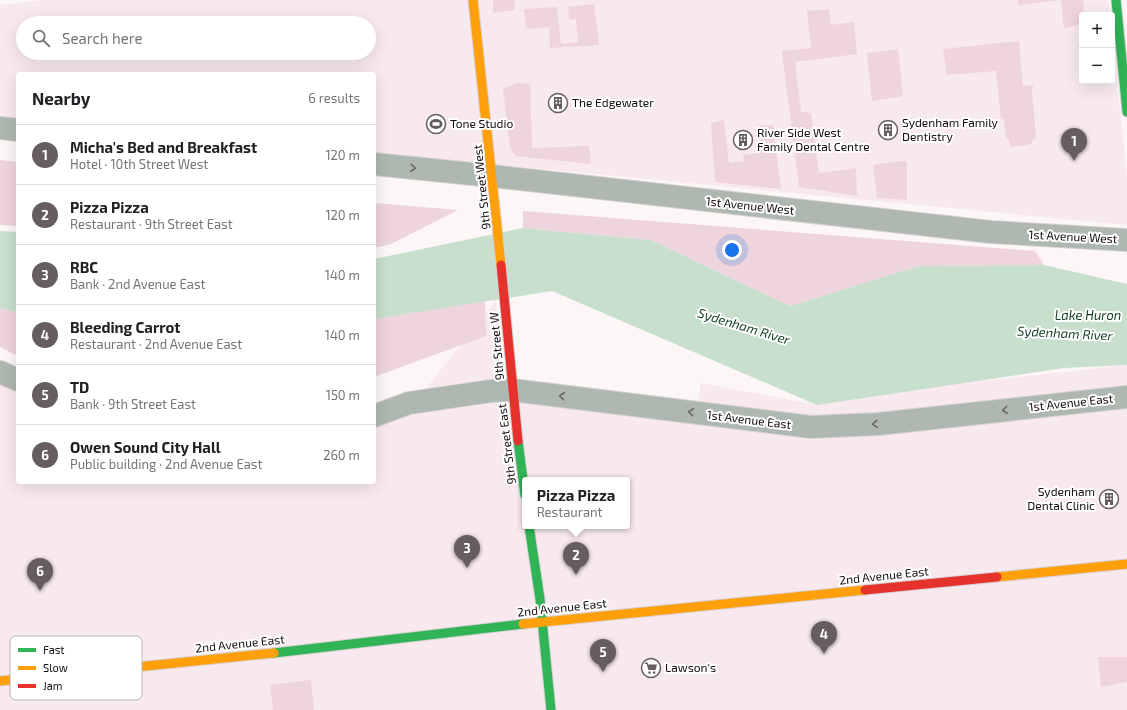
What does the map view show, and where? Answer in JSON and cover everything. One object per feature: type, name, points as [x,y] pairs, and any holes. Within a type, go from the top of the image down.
[{"type":"street","name":"9th Street West","points":[[473,0],[505,301]]},
{"type":"street","points":[[1116,0],[1127,112]]},
{"type":"street","points":[[0,128],[16,130]]},
{"type":"street","name":"1st Avenue West","points":[[376,164],[991,232],[1127,240]]},
{"type":"street","name":"9th Street W","points":[[505,301],[512,390]]},
{"type":"street","points":[[0,372],[16,379]]},
{"type":"street","name":"1st Avenue East","points":[[376,415],[409,403],[491,391],[512,390],[811,428],[878,424],[1127,397]]},
{"type":"street","name":"9th Street East","points":[[512,390],[523,477]]},
{"type":"street","points":[[529,529],[542,622],[551,710]]},
{"type":"street","name":"2nd Avenue East","points":[[142,666],[542,622],[1127,564]]},
{"type":"street","name":"2nd Avenue East","points":[[0,681],[10,680]]},
{"type":"shaded area","points":[[42,0],[1108,0],[1110,12],[1079,12],[1079,84],[1115,84],[1115,63],[1127,175],[1127,225],[376,153],[376,72],[16,72],[16,120],[0,118],[0,5]]},
{"type":"shaded area","points":[[493,0],[514,0],[515,10],[493,13]]},
{"type":"shaded area","points":[[1018,0],[1060,0],[1019,5]]},
{"type":"shaded area","points":[[1061,0],[1083,0],[1084,12],[1079,12],[1079,25],[1064,28]]},
{"type":"shaded area","points":[[594,4],[599,45],[550,48],[549,27],[526,29],[524,9],[557,7],[561,44],[578,42],[576,19],[569,20],[568,7]]},
{"type":"shaded area","points":[[829,9],[831,25],[854,22],[857,54],[795,62],[801,112],[811,113],[819,173],[856,168],[857,196],[799,187],[782,51],[811,48],[807,11]]},
{"type":"shaded area","points":[[1019,41],[1023,86],[1033,85],[1032,92],[1036,136],[1031,144],[1010,147],[1009,139],[1006,139],[1004,119],[1001,119],[996,71],[947,75],[943,49]]},
{"type":"shaded area","points":[[898,49],[903,96],[872,101],[867,53]]},
{"type":"shaded area","points":[[516,83],[530,84],[532,148],[589,146],[591,159],[590,164],[516,156],[510,148],[503,89]]},
{"type":"shaded area","points":[[724,120],[729,163],[744,161],[743,155],[761,153],[759,126],[773,125],[781,189],[715,182],[711,123]]},
{"type":"shaded area","points":[[0,160],[16,162],[16,226],[0,225]]},
{"type":"shaded area","points":[[903,161],[907,162],[907,200],[877,198],[873,166]]},
{"type":"shaded area","points":[[376,203],[458,210],[391,244],[376,248]]},
{"type":"shaded area","points":[[523,211],[1035,251],[1044,265],[919,266],[790,306],[651,240],[523,228]]},
{"type":"shaded area","points":[[496,300],[503,397],[694,418],[701,383],[817,405],[955,384],[1127,365],[1127,710],[0,710],[0,382],[16,388],[16,484],[376,484],[376,421],[409,410]]},
{"type":"shaded area","points":[[485,301],[486,336],[376,376],[376,319]]},
{"type":"shaded area","points":[[0,308],[16,312],[16,355],[0,347]]},
{"type":"shaded area","points":[[1098,657],[1127,657],[1127,682],[1101,687]]},
{"type":"shaded area","points":[[311,680],[314,710],[273,710],[270,685]]},
{"type":"water","points":[[523,228],[651,240],[790,306],[919,266],[1044,265],[1127,284],[1127,365],[1064,368],[817,405],[552,291],[376,319],[376,259]]},
{"type":"water","points":[[0,231],[16,232],[16,312],[0,308]]},
{"type":"traffic: fast","points":[[1116,0],[1127,112]]},
{"type":"traffic: fast","points":[[518,441],[523,477]]},
{"type":"traffic: fast","points":[[529,529],[540,599],[551,710]]},
{"type":"traffic: fast","points":[[274,653],[523,624]]},
{"type":"traffic: slow","points":[[473,0],[501,265]]},
{"type":"traffic: slow","points":[[997,577],[1127,564]]},
{"type":"traffic: slow","points":[[523,624],[865,590]]},
{"type":"traffic: slow","points":[[142,666],[274,653]]},
{"type":"traffic: slow","points":[[0,681],[10,680]]},
{"type":"traffic: jam","points":[[501,265],[518,441]]},
{"type":"traffic: jam","points":[[865,590],[997,577]]},
{"type":"place","name":"The Edgewater","points":[[558,103]]},
{"type":"place","name":"Tone Studio","points":[[436,124]]},
{"type":"place","name":"Sydenham Family Dentistry","points":[[888,130]]},
{"type":"place","name":"River Side West Family Dental Centre","points":[[743,140]]},
{"type":"place","name":"Micha's Bed and Breakfast","points":[[1074,161]]},
{"type":"place","name":"Sydenham Dental Clinic","points":[[1109,499]]},
{"type":"place","name":"RBC","points":[[467,568]]},
{"type":"place","name":"Pizza Pizza","points":[[576,575]]},
{"type":"place","name":"Owen Sound City Hall","points":[[40,591]]},
{"type":"place","name":"Bleeding Carrot","points":[[824,654]]},
{"type":"place","name":"Lawson's","points":[[651,668]]},
{"type":"place","name":"TD","points":[[603,672]]},
{"type":"water label","name":"Lake Huron","points":[[1088,315]]},
{"type":"water label","name":"Sydenham River","points":[[744,326]]},
{"type":"water label","name":"Sydenham River","points":[[1065,333]]}]
